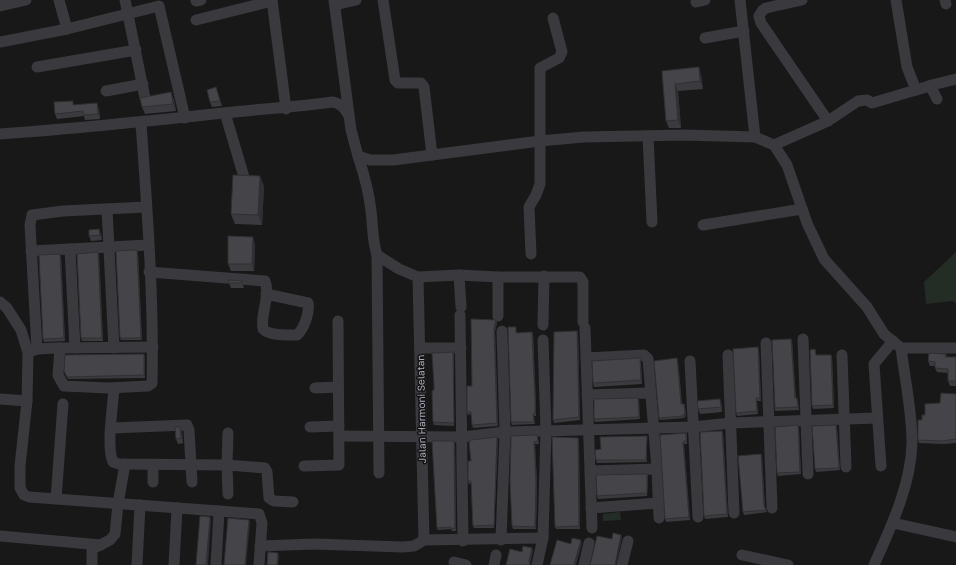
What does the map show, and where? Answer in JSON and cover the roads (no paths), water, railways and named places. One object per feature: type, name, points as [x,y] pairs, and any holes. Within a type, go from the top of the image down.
[{"type":"street","points":[[0,6],[26,0]]},
{"type":"street","points":[[59,0],[66,29]]},
{"type":"street","points":[[125,0],[145,98]]},
{"type":"street","points":[[356,0],[335,3],[351,130],[370,198],[373,243],[377,255],[379,473]]},
{"type":"street","points":[[383,0],[395,80],[398,83],[421,83],[424,86],[432,155]]},
{"type":"street","points":[[740,0],[755,137]]},
{"type":"street","points":[[802,0],[766,8],[759,16],[761,23],[828,121]]},
{"type":"street","points":[[896,0],[907,67],[916,90]]},
{"type":"street","points":[[196,20],[272,1],[286,108]]},
{"type":"street","points":[[0,42],[66,29],[158,3],[185,118]]},
{"type":"street","points":[[531,254],[529,207],[538,190],[540,68],[559,58],[562,52],[553,18]]},
{"type":"street","points":[[705,38],[744,31]]},
{"type":"street","points":[[36,67],[136,50]]},
{"type":"street","points":[[774,146],[828,121],[858,101],[867,100],[872,103],[956,79]]},
{"type":"street","points":[[106,91],[143,84]]},
{"type":"street","points":[[928,86],[931,87],[937,99]]},
{"type":"street","points":[[0,134],[141,123],[333,102],[339,103],[350,116]]},
{"type":"street","points":[[225,113],[244,177]]},
{"type":"street","points":[[60,348],[58,375],[64,386],[114,388],[152,385],[153,347],[141,123]]},
{"type":"street","points":[[648,136],[652,222]]},
{"type":"street","points":[[358,156],[370,160],[381,160],[584,137],[755,137],[774,146],[787,165],[802,209],[824,259],[858,296],[884,334],[897,345],[956,348]]},
{"type":"street","points":[[146,207],[36,213],[32,215],[30,225],[32,251],[33,351],[20,466],[20,488],[24,495],[29,497],[258,514],[262,523],[259,565]]},
{"type":"street","points":[[107,209],[114,348]]},
{"type":"street","points":[[703,225],[802,209]]},
{"type":"street","points":[[32,251],[148,246]]},
{"type":"street","points":[[70,249],[76,348]]},
{"type":"street","points":[[377,255],[399,269],[418,277],[459,275],[498,277],[580,277],[582,282],[586,358],[592,528]]},
{"type":"street","points":[[149,272],[265,281],[266,294],[262,324],[263,329],[268,332],[297,335],[302,331],[309,308],[308,304],[266,294]]},
{"type":"street","points":[[459,275],[463,541]]},
{"type":"street","points":[[542,325],[544,276]]},
{"type":"street","name":"Jalan Harmoni Selatan","points":[[418,277],[424,540]]},
{"type":"street","points":[[498,277],[498,316]]},
{"type":"street","points":[[0,302],[7,308],[33,351]]},
{"type":"street","points":[[304,466],[339,466],[338,321]]},
{"type":"street","points":[[500,540],[505,432],[502,331]]},
{"type":"street","points":[[803,339],[808,474]]},
{"type":"street","points":[[537,565],[543,538],[546,430],[543,340]]},
{"type":"street","points":[[766,343],[772,508]]},
{"type":"street","points":[[881,466],[874,364],[897,345]]},
{"type":"street","points":[[874,565],[893,523],[907,477],[912,444],[911,417],[897,345]]},
{"type":"street","points":[[33,351],[60,348],[153,347]]},
{"type":"street","points":[[420,348],[461,348]]},
{"type":"street","points":[[728,355],[734,513]]},
{"type":"street","points":[[842,355],[846,468]]},
{"type":"street","points":[[586,358],[644,356],[649,362],[659,518]]},
{"type":"street","points":[[690,362],[698,518]]},
{"type":"street","points":[[315,388],[338,387]]},
{"type":"street","points":[[114,388],[112,428],[109,445],[110,456],[115,463],[153,465],[227,465],[265,468],[268,472],[269,498],[274,501],[293,502]]},
{"type":"street","points":[[587,395],[650,393]]},
{"type":"street","points":[[0,400],[27,401]]},
{"type":"street","points":[[56,499],[62,404]]},
{"type":"street","points":[[310,427],[379,436],[462,437],[505,432],[546,430],[693,427],[769,421],[877,418]]},
{"type":"street","points":[[112,428],[186,425],[190,430],[192,482]]},
{"type":"street","points":[[228,433],[228,494]]},
{"type":"street","points":[[92,565],[92,549],[112,538],[115,534],[118,504],[125,464]]},
{"type":"street","points":[[153,465],[153,482]]},
{"type":"street","points":[[590,471],[657,469]]},
{"type":"street","points":[[591,508],[658,503]]},
{"type":"street","points":[[137,565],[140,505]]},
{"type":"street","points":[[174,565],[177,508]]},
{"type":"street","points":[[216,565],[219,511]]},
{"type":"street","points":[[893,523],[956,537]]},
{"type":"street","points":[[0,536],[101,545]]},
{"type":"street","points":[[260,546],[314,544],[404,548],[414,546],[424,540],[463,541],[543,538]]},
{"type":"street","points":[[622,565],[628,541]]},
{"type":"street","points":[[584,565],[589,543]]},
{"type":"street","points":[[742,555],[788,565]]},
{"type":"street","points":[[454,562],[466,565]]}]
